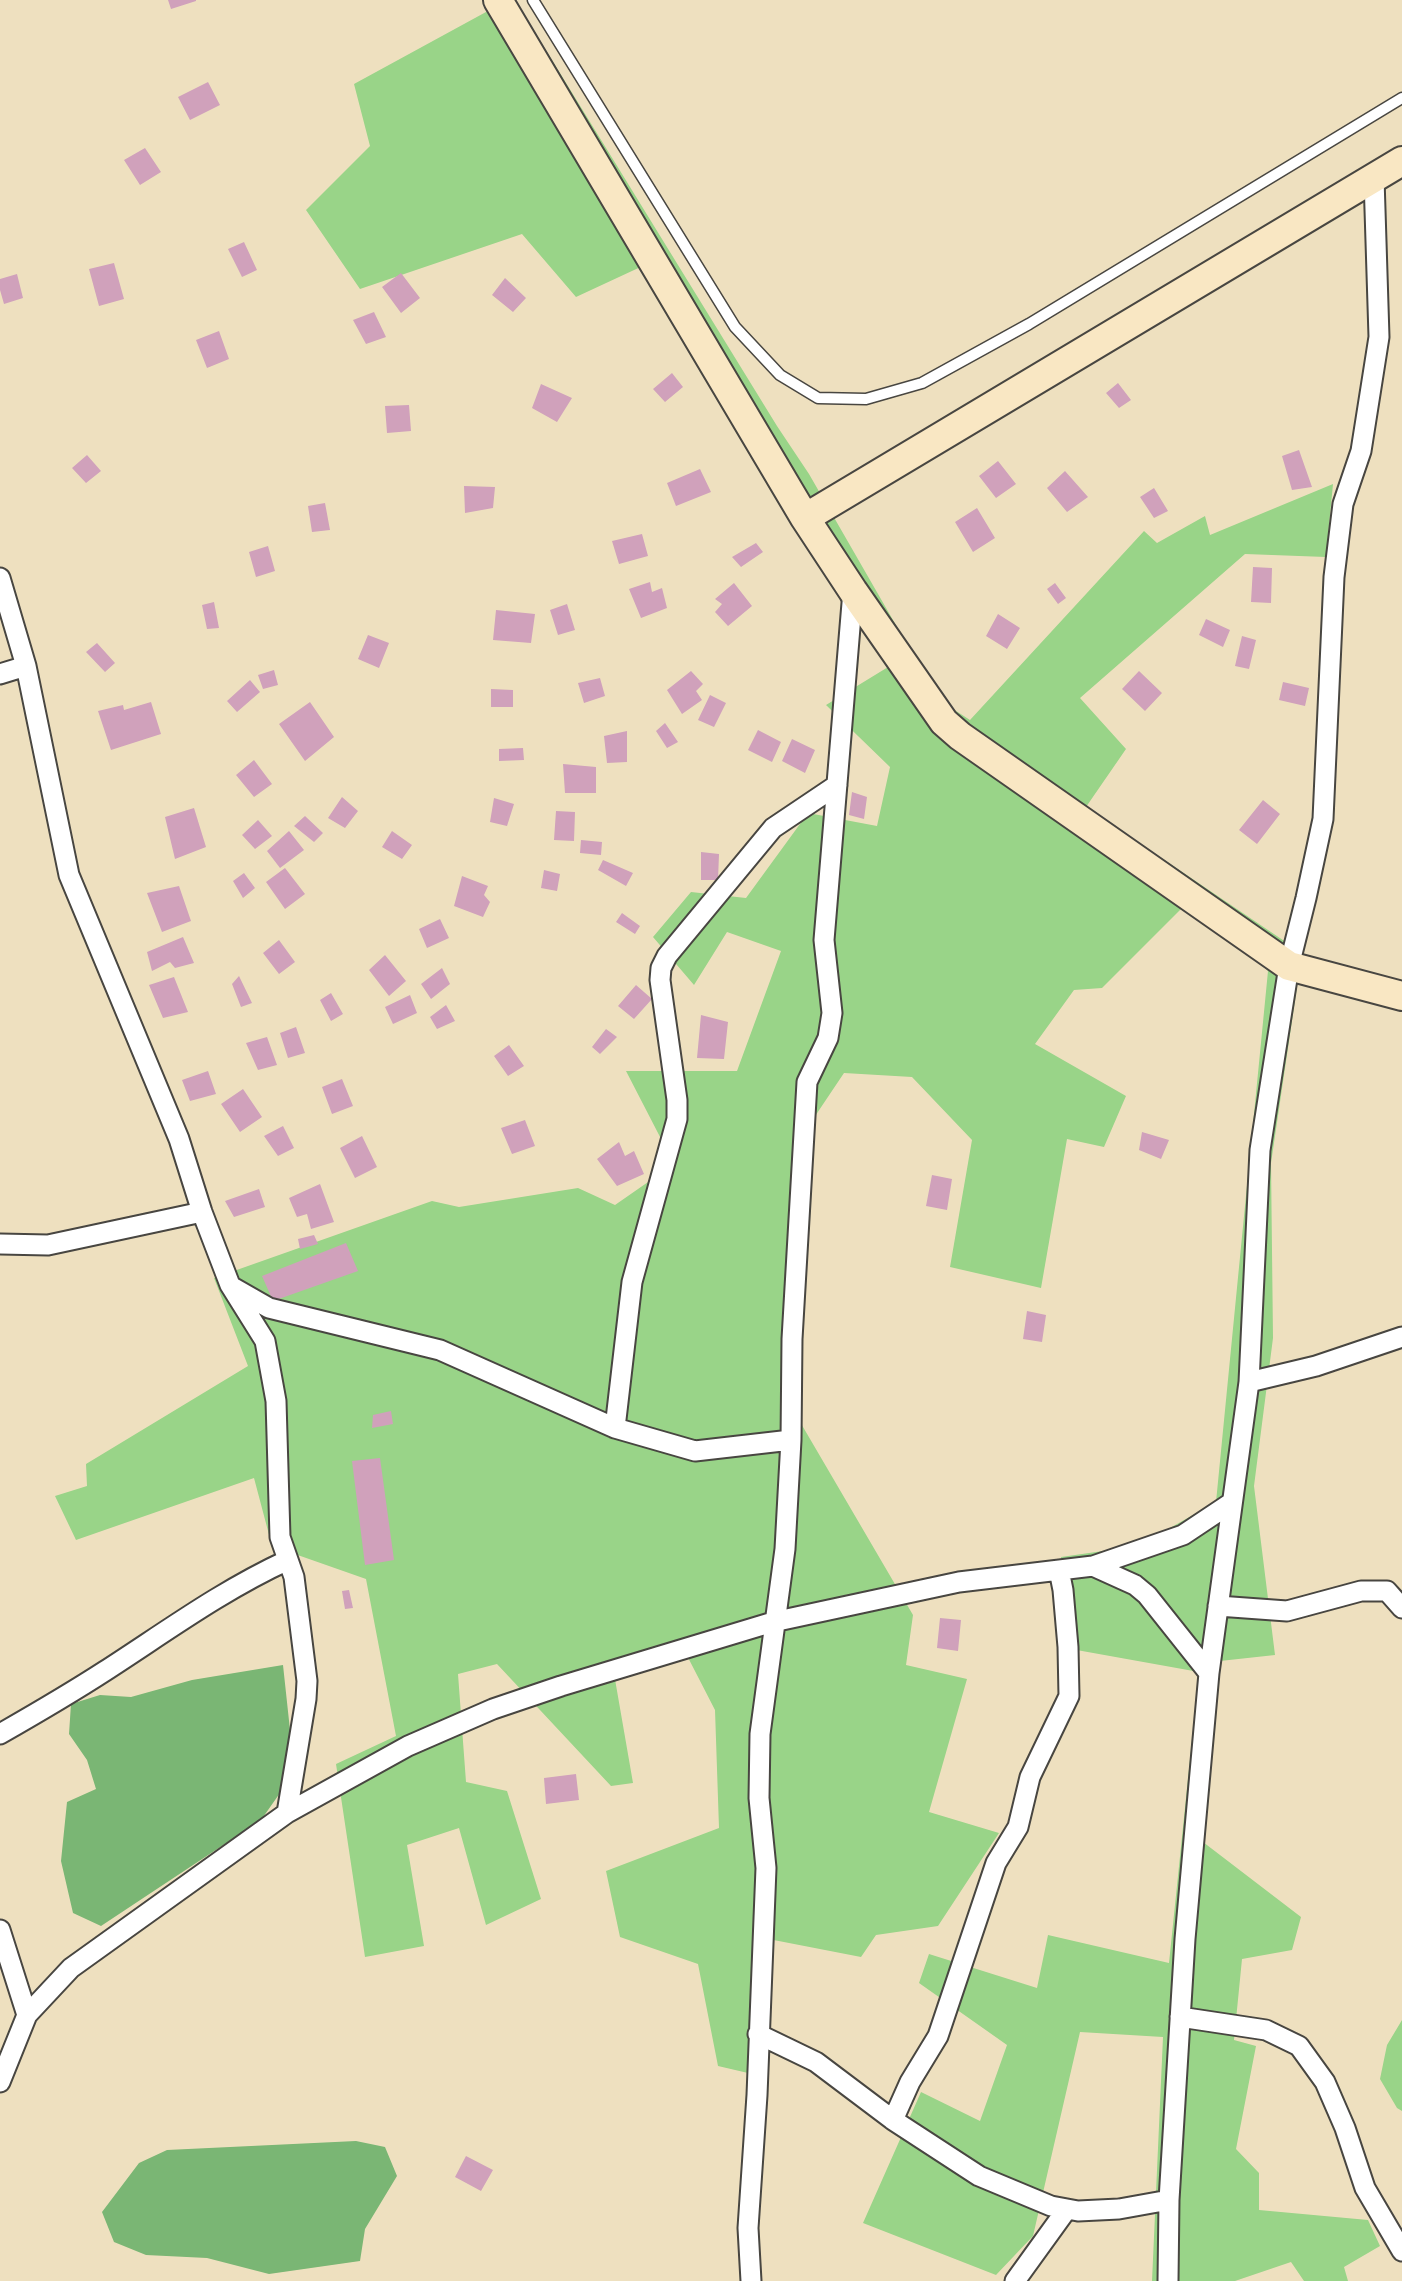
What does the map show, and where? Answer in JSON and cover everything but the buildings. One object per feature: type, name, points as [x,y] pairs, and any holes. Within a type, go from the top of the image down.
[{"type":"street","points":[[498,0],[805,518],[944,722],[960,736],[1289,966],[1402,996]]},
{"type":"street","points":[[805,518],[1402,160]]},
{"type":"street","points":[[1168,2281],[1169,2200],[1185,1940],[1209,1673],[1249,1382],[1261,1150],[1289,966],[1323,819],[1334,577],[1343,504],[1361,451],[1379,337],[1374,178]]},
{"type":"street","points":[[0,578],[26,666],[69,876],[179,1139],[202,1212],[230,1285],[265,1341],[276,1401],[280,1537],[294,1577],[307,1681],[287,1813]]},
{"type":"street","points":[[751,2281],[748,2228],[757,2095],[766,1868],[759,1798],[760,1734],[773,1622],[785,1549],[791,1440],[792,1339],[807,1082],[828,1038],[832,1013],[824,940],[853,591]]},
{"type":"street","points":[[0,674],[26,666]]},
{"type":"street","points":[[615,1428],[632,1282],[677,1119],[677,1100],[660,980],[661,968],[667,956],[773,828],[836,785]]},
{"type":"street","points":[[0,1244],[48,1245],[202,1212]]},
{"type":"street","points":[[230,1285],[269,1308],[440,1350],[615,1428],[695,1451],[791,1440]]},
{"type":"street","points":[[1249,1382],[1316,1366],[1402,1337]]},
{"type":"street","points":[[0,2082],[27,2015],[71,1968],[287,1813],[408,1746],[493,1709],[773,1622],[959,1582],[1093,1566],[1183,1535],[1231,1503]]},
{"type":"street","points":[[0,1734],[105,1671],[198,1608],[288,1560]]},
{"type":"street","points":[[1093,1566],[1135,1585],[1147,1595],[1209,1673]]},
{"type":"street","points":[[893,2120],[910,2082],[938,2036],[996,1863],[1018,1827],[1030,1777],[1069,1696],[1068,1647],[1059,1570]]},
{"type":"street","points":[[1218,1606],[1287,1611],[1361,1591],[1387,1591],[1402,1608]]},
{"type":"street","points":[[0,1930],[27,2015]]},
{"type":"street","points":[[1180,2017],[1266,2030],[1299,2046],[1325,2082],[1345,2128],[1365,2188],[1402,2251]]},
{"type":"street","points":[[758,2034],[817,2062],[893,2120],[979,2176],[1051,2206],[1078,2211],[1119,2209],[1169,2200]]},
{"type":"street","points":[[1015,2281],[1067,2209]]},
{"type":"lane","points":[[533,0],[735,327],[780,375],[818,398],[866,399],[922,383],[1029,324],[1402,98]]},
{"type":"green space","points":[[508,0],[515,0],[809,474],[939,700],[970,720],[1144,531],[1157,543],[1205,516],[1210,535],[1333,484],[1326,557],[1245,554],[1080,698],[1126,749],[1086,807],[1302,953],[1271,1163],[1273,1338],[1254,1486],[1275,1655],[1220,1661],[1203,1842],[1301,1917],[1292,1950],[1242,1959],[1234,2040],[1256,2046],[1236,2149],[1259,2173],[1259,2210],[1368,2220],[1380,2246],[1344,2267],[1348,2281],[1304,2281],[1291,2262],[1235,2281],[1152,2281],[1163,2037],[1080,2032],[1033,2236],[996,2275],[863,2223],[921,2092],[980,2121],[1007,2045],[919,1983],[929,1954],[1037,1988],[1048,1935],[1169,1963],[1199,1672],[1071,1649],[1061,1557],[1138,1546],[1216,1502],[1268,971],[1228,929],[1185,905],[1102,988],[1074,990],[1035,1044],[1126,1096],[1104,1147],[1067,1139],[1041,1288],[950,1267],[972,1140],[912,1077],[844,1073],[793,1149],[796,1415],[913,1615],[906,1665],[967,1679],[929,1812],[999,1833],[938,1926],[876,1935],[861,1957],[753,1936],[748,2073],[718,2066],[698,1964],[620,1937],[606,1871],[719,1828],[715,1710],[679,1640],[612,1662],[633,1783],[611,1786],[497,1664],[458,1674],[466,1782],[507,1791],[541,1899],[486,1925],[459,1828],[407,1845],[424,1946],[365,1957],[336,1764],[396,1736],[366,1579],[272,1546],[254,1478],[76,1540],[55,1496],[87,1486],[86,1464],[248,1366],[214,1278],[432,1201],[459,1207],[578,1188],[615,1205],[674,1164],[626,1071],[737,1071],[781,951],[727,932],[694,985],[653,937],[691,892],[746,898],[808,813],[877,826],[890,767],[826,705],[893,664],[647,264],[576,297],[522,234],[360,289],[306,210],[370,146],[354,84]]},
{"type":"green space","points":[[283,1665],[290,1730],[280,1793],[261,1820],[101,1926],[73,1913],[61,1861],[67,1802],[96,1789],[87,1760],[69,1734],[71,1704],[100,1695],[131,1697],[192,1680]]},
{"type":"green space","points":[[1402,2020],[1402,2111],[1397,2108],[1380,2079],[1387,2045]]},
{"type":"green space","points":[[356,2141],[385,2147],[397,2176],[365,2229],[360,2261],[269,2274],[207,2258],[146,2255],[114,2242],[102,2212],[139,2163],[167,2150]]}]
